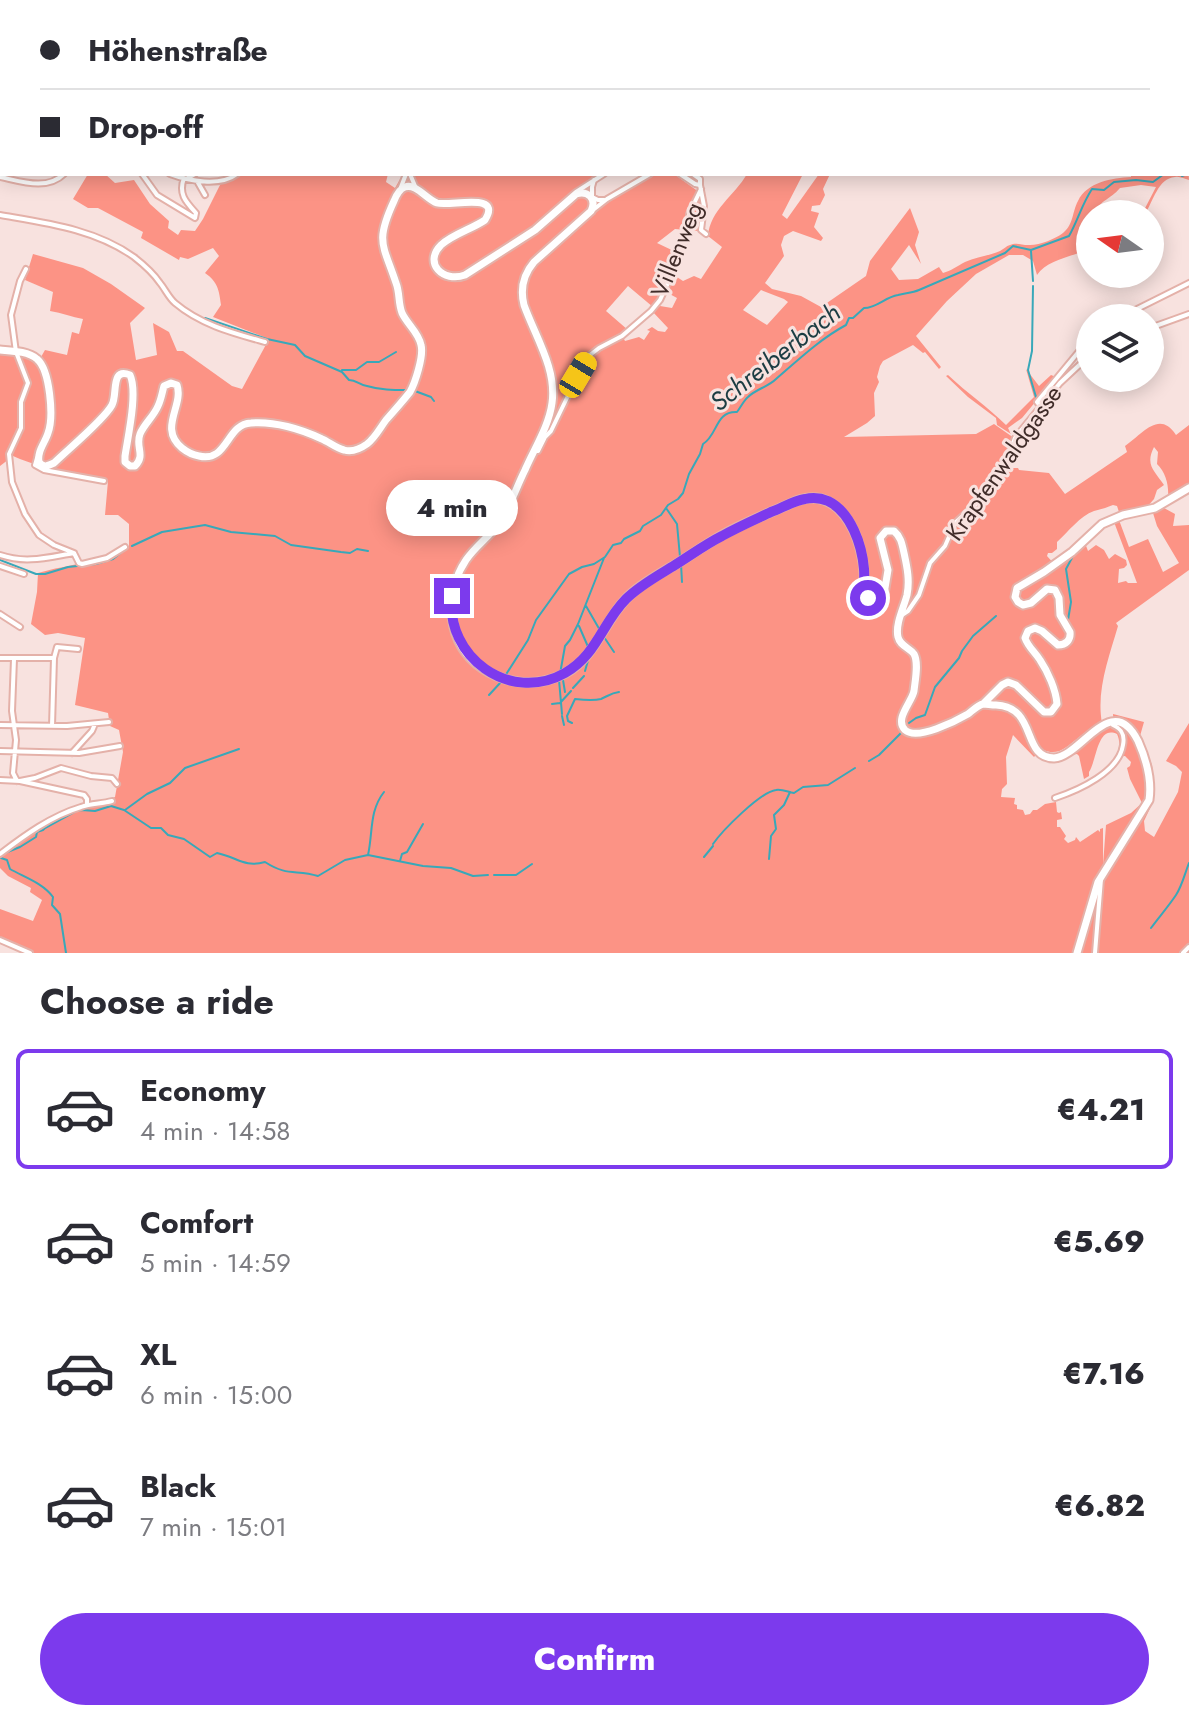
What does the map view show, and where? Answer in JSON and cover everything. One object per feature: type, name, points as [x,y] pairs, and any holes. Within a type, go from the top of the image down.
[{"type":"street","points":[[0,177],[34,184],[62,176]]},
{"type":"street","points":[[143,176],[157,195],[195,218],[196,213],[184,200],[182,183],[189,176],[197,181],[205,195]]},
{"type":"street","points":[[197,181],[234,176]]},
{"type":"street","points":[[38,457],[43,466],[52,464],[107,412],[114,400],[117,379],[122,373],[130,375],[133,382],[124,458],[126,464],[132,467],[140,462],[140,433],[158,406],[164,386],[169,383],[174,383],[179,389],[172,421],[174,438],[186,451],[205,457],[217,454],[238,427],[250,423],[283,426],[315,436],[341,449],[358,449],[372,439],[411,390],[422,345],[401,312],[398,287],[382,240],[385,220],[407,176]]},
{"type":"street","points":[[409,176],[424,196],[438,203],[453,205],[479,201],[488,207],[488,216],[484,221],[449,240],[437,251],[437,268],[453,278],[465,275],[535,230],[573,195],[600,176]]},
{"type":"street","points":[[647,176],[607,199],[586,216],[534,262],[523,283],[524,305],[550,369],[553,386],[550,414],[502,519],[462,566],[452,596],[452,622],[461,645],[477,664],[494,675],[509,681],[532,683],[559,676],[582,661],[629,595],[723,535],[796,501],[811,498],[827,501],[838,508],[848,521],[858,541],[868,598],[878,600],[883,596],[888,578],[880,538],[886,531],[896,532],[900,539],[908,590],[898,636],[914,654],[916,662],[914,692],[901,722],[905,729],[918,733],[941,727],[983,704],[1005,683],[1013,684],[1041,710],[1053,711],[1057,704],[1056,697],[1042,663],[1027,644],[1025,636],[1029,630],[1038,629],[1053,643],[1060,645],[1067,643],[1070,630],[1060,615],[1056,591],[1045,589],[1033,602],[1023,605],[1015,597],[1018,587],[1072,552],[1102,524],[1123,515],[1155,508],[1189,488]]},
{"type":"street","points":[[683,176],[701,187]]},
{"type":"street","points":[[696,176],[700,179],[704,206],[701,230],[706,234]]},
{"type":"street","points":[[586,216],[593,206],[592,187],[595,179]]},
{"type":"street","points":[[401,189],[410,186],[417,189]]},
{"type":"street","name":"Villenweg","points":[[533,453],[538,451],[551,431],[590,355],[622,336],[660,300],[685,241],[689,214],[701,187]]},
{"type":"street","points":[[573,195],[581,192],[599,201],[607,199]]},
{"type":"street","points":[[0,215],[71,228],[113,244],[135,258],[158,280],[173,302],[217,328],[265,342]]},
{"type":"street","points":[[26,269],[11,311],[16,352],[28,383],[21,406],[21,428],[9,454],[12,482],[25,514],[39,535],[74,553],[80,564],[107,558],[125,547]]},
{"type":"street","points":[[1147,304],[1189,283]]},
{"type":"street","points":[[1164,323],[1189,314]]},
{"type":"street","points":[[0,350],[32,355],[43,369],[51,402],[50,427],[35,465],[44,470],[104,481]]},
{"type":"street","points":[[1039,404],[1076,356]]},
{"type":"street","name":"Krapfenwaldgasse","points":[[902,615],[921,592],[930,563],[945,546],[955,523],[1001,475],[1015,438],[1039,404],[1076,367]]},
{"type":"street","points":[[0,555],[46,559],[74,553]]},
{"type":"street","points":[[0,566],[24,574]]},
{"type":"street","points":[[0,614],[20,627]]},
{"type":"street","points":[[52,726],[57,647],[78,649]]},
{"type":"street","points":[[0,658],[54,658]]},
{"type":"street","points":[[14,659],[12,711],[16,726],[13,773],[18,781]]},
{"type":"street","points":[[998,690],[1006,706],[1021,716],[1036,750],[1050,757],[1064,755],[1089,735],[1115,722],[1131,729],[1139,743],[1148,773],[1149,800],[1100,877],[1077,953]]},
{"type":"street","points":[[983,704],[1006,706]]},
{"type":"street","points":[[0,725],[52,726],[109,722]]},
{"type":"street","points":[[72,753],[95,724]]},
{"type":"street","points":[[1055,798],[1106,773],[1118,759],[1123,736],[1115,725],[1107,724]]},
{"type":"street","points":[[1123,745],[1131,741],[1139,743]]},
{"type":"street","points":[[0,751],[72,753],[120,746]]},
{"type":"street","points":[[18,781],[61,768],[112,778],[117,784]]},
{"type":"street","points":[[2,780],[13,773]]},
{"type":"street","points":[[2,780],[84,795],[87,805]]},
{"type":"street","points":[[0,854],[65,812],[112,801]]},
{"type":"street","points":[[1095,953],[1102,886],[1100,877]]},
{"type":"street","points":[[0,940],[30,953]]},
{"type":"street","points":[[1183,953],[1189,947]]},
{"type":"shaded area","points":[[87,176],[107,176],[115,183],[134,180],[150,204],[169,221],[168,228],[178,235],[181,230],[195,231],[221,183],[236,176],[388,176],[386,182],[395,188],[402,176],[603,176],[595,185],[595,195],[599,199],[645,176],[677,176],[703,198],[699,231],[675,229],[657,243],[678,253],[665,289],[653,307],[628,286],[606,311],[628,330],[622,335],[625,341],[639,337],[644,340],[650,331],[647,330],[652,327],[665,332],[668,328],[652,311],[660,306],[672,308],[677,298],[666,292],[671,273],[683,281],[694,276],[701,279],[722,247],[708,236],[713,218],[746,176],[802,176],[782,215],[787,219],[818,176],[829,176],[820,205],[812,206],[811,211],[819,213],[814,227],[823,238],[821,241],[793,231],[784,236],[781,245],[784,256],[765,283],[772,289],[801,296],[821,307],[866,276],[870,261],[910,208],[919,232],[915,245],[921,264],[909,245],[891,269],[899,280],[918,279],[939,267],[943,273],[1012,244],[1046,242],[1056,238],[1069,226],[1076,205],[1076,253],[1054,262],[1037,275],[1033,261],[1023,255],[1009,255],[976,274],[947,301],[916,336],[941,367],[939,369],[925,352],[913,345],[883,361],[874,393],[875,416],[844,437],[976,434],[994,424],[1014,438],[1002,475],[1006,468],[1049,473],[1065,494],[1127,452],[1125,446],[1150,427],[1163,424],[1176,435],[1189,425],[1189,484],[1168,498],[1166,480],[1157,464],[1158,452],[1154,447],[1151,463],[1164,485],[1157,490],[1147,507],[1119,512],[1113,505],[1089,513],[1057,542],[1057,549],[1048,553],[1047,556],[1056,566],[1085,543],[1088,551],[1096,545],[1104,550],[1109,559],[1115,554],[1126,560],[1127,565],[1119,569],[1118,583],[1137,583],[1114,522],[1119,520],[1129,547],[1148,539],[1163,572],[1179,563],[1157,526],[1153,513],[1164,508],[1175,514],[1173,526],[1189,525],[1189,570],[1116,623],[1118,626],[1102,686],[1102,723],[1061,750],[1052,752],[1041,749],[1034,757],[1013,735],[1006,757],[1007,784],[1002,789],[1001,797],[1015,798],[1014,804],[1025,815],[1045,804],[1056,802],[1062,819],[1057,820],[1057,827],[1060,827],[1068,843],[1076,837],[1080,842],[1103,828],[1103,865],[1106,825],[1131,813],[1142,803],[1127,768],[1131,762],[1125,756],[1116,757],[1119,749],[1117,734],[1105,734],[1101,739],[1089,776],[1084,779],[1079,756],[1070,752],[1096,732],[1114,728],[1113,714],[1144,722],[1140,736],[1152,765],[1155,791],[1144,821],[1145,831],[1154,837],[1178,792],[1182,772],[1166,761],[1189,723],[1189,953],[30,953],[0,940],[0,909],[33,921],[42,900],[30,892],[31,888],[0,868],[0,855],[58,816],[115,797],[123,752],[119,730],[110,726],[108,713],[75,705],[85,638],[58,633],[45,635],[31,624],[38,573],[118,552],[129,546],[129,524],[118,515],[105,515],[108,481],[49,468],[50,463],[36,464],[13,456],[0,466],[0,352],[41,357],[45,350],[67,355],[72,332],[79,334],[83,319],[50,311],[53,292],[25,280],[33,254],[83,268],[145,308],[130,323],[136,360],[157,355],[153,323],[169,332],[177,351],[183,351],[232,386],[242,389],[269,339],[213,317],[221,305],[215,283],[205,273],[219,256],[213,248],[188,259],[180,257],[179,260],[141,238],[143,232],[98,208],[88,208],[73,199]],"holes":[[[761,290],[788,302],[767,325],[743,310]]]},
{"type":"shaded area","points":[[1189,176],[1189,180],[1169,178],[1152,200],[1149,200],[1156,187],[1141,185],[1120,188],[1106,200],[1079,200],[1087,189],[1116,178]]},
{"type":"shaded area","points":[[1026,369],[1039,386],[1051,375],[1056,377],[1022,418],[1008,428],[1011,434],[997,425],[996,418],[946,376],[1006,425],[1034,397]]},
{"type":"waterway","name":"Schreiberbach","points":[[505,676],[528,640],[536,620],[569,574],[605,557],[613,545],[621,543],[661,515],[683,493],[703,444],[721,419],[737,412],[751,394],[773,382],[818,343],[846,325],[849,318],[864,308],[919,290],[1005,253],[1013,246],[1031,250],[1069,236],[1092,189],[1104,190],[1114,182],[1153,182],[1161,176]]},
{"type":"waterway","points":[[1031,251],[1033,281]]},
{"type":"waterway","points":[[1033,286],[1032,351],[1028,370],[1036,397]]},
{"type":"waterway","points":[[205,318],[295,345],[305,356],[342,372],[349,380],[362,385],[407,390]]},
{"type":"waterway","points":[[342,370],[356,370],[367,362],[379,362],[396,352]]},
{"type":"waterway","points":[[415,391],[434,401]]},
{"type":"waterway","points":[[666,508],[677,524],[680,557]]},
{"type":"waterway","points":[[132,546],[162,532],[205,525],[231,532],[275,536],[291,545],[350,553],[357,549],[368,551]]},
{"type":"waterway","points":[[0,560],[36,574],[45,574],[113,559],[123,551]]},
{"type":"waterway","points":[[1068,620],[1071,602],[1066,569],[1073,556]]},
{"type":"waterway","points":[[560,674],[565,646],[578,624],[604,558]]},
{"type":"waterway","points":[[681,564],[682,582]]},
{"type":"waterway","points":[[586,606],[601,632]]},
{"type":"waterway","points":[[909,723],[925,715],[935,687],[973,636],[996,616]]},
{"type":"waterway","points":[[579,626],[589,649]]},
{"type":"waterway","points":[[604,637],[614,652]]},
{"type":"waterway","points":[[585,671],[589,657]]},
{"type":"waterway","points":[[573,688],[584,676]]},
{"type":"waterway","points":[[559,680],[562,714]]},
{"type":"waterway","points":[[560,680],[563,680],[565,692]]},
{"type":"waterway","name":"Schreiberbach","points":[[489,695],[501,682]]},
{"type":"waterway","points":[[552,704],[560,703],[571,691]]},
{"type":"waterway","points":[[572,723],[567,716],[575,699],[598,700],[619,692]]},
{"type":"waterway","points":[[562,716],[564,725]]},
{"type":"waterway","points":[[869,761],[901,733]]},
{"type":"waterway","points":[[125,810],[147,794],[170,783],[185,768],[239,749]]},
{"type":"waterway","points":[[713,844],[742,813],[769,792],[794,793],[803,787],[828,785],[855,768]]},
{"type":"waterway","points":[[368,855],[374,814],[384,792]]},
{"type":"waterway","points":[[769,859],[771,836],[776,829],[774,815],[784,805],[790,792]]},
{"type":"waterway","points":[[5,853],[20,847],[36,837],[37,832],[76,811],[95,811],[111,806],[124,810],[151,828],[161,828],[168,835],[184,839],[210,857],[217,853],[246,863],[265,862],[286,871],[318,876],[345,860],[368,855],[451,868],[473,876],[488,875]]},
{"type":"waterway","points":[[400,861],[423,824]]},
{"type":"waterway","points":[[704,857],[713,846]]},
{"type":"waterway","points":[[1,858],[7,860],[10,869],[39,884],[53,897],[52,905],[60,914],[66,953]]},
{"type":"waterway","points":[[1151,928],[1178,891],[1189,863]]},
{"type":"waterway","points":[[494,875],[516,875],[532,864]]},
{"type":"route","points":[[452,596],[456,635],[477,664],[509,681],[532,683],[549,680],[582,661],[616,610],[654,577],[723,535],[796,501],[811,498],[835,505],[852,528],[860,548],[864,590],[868,598]]}]
